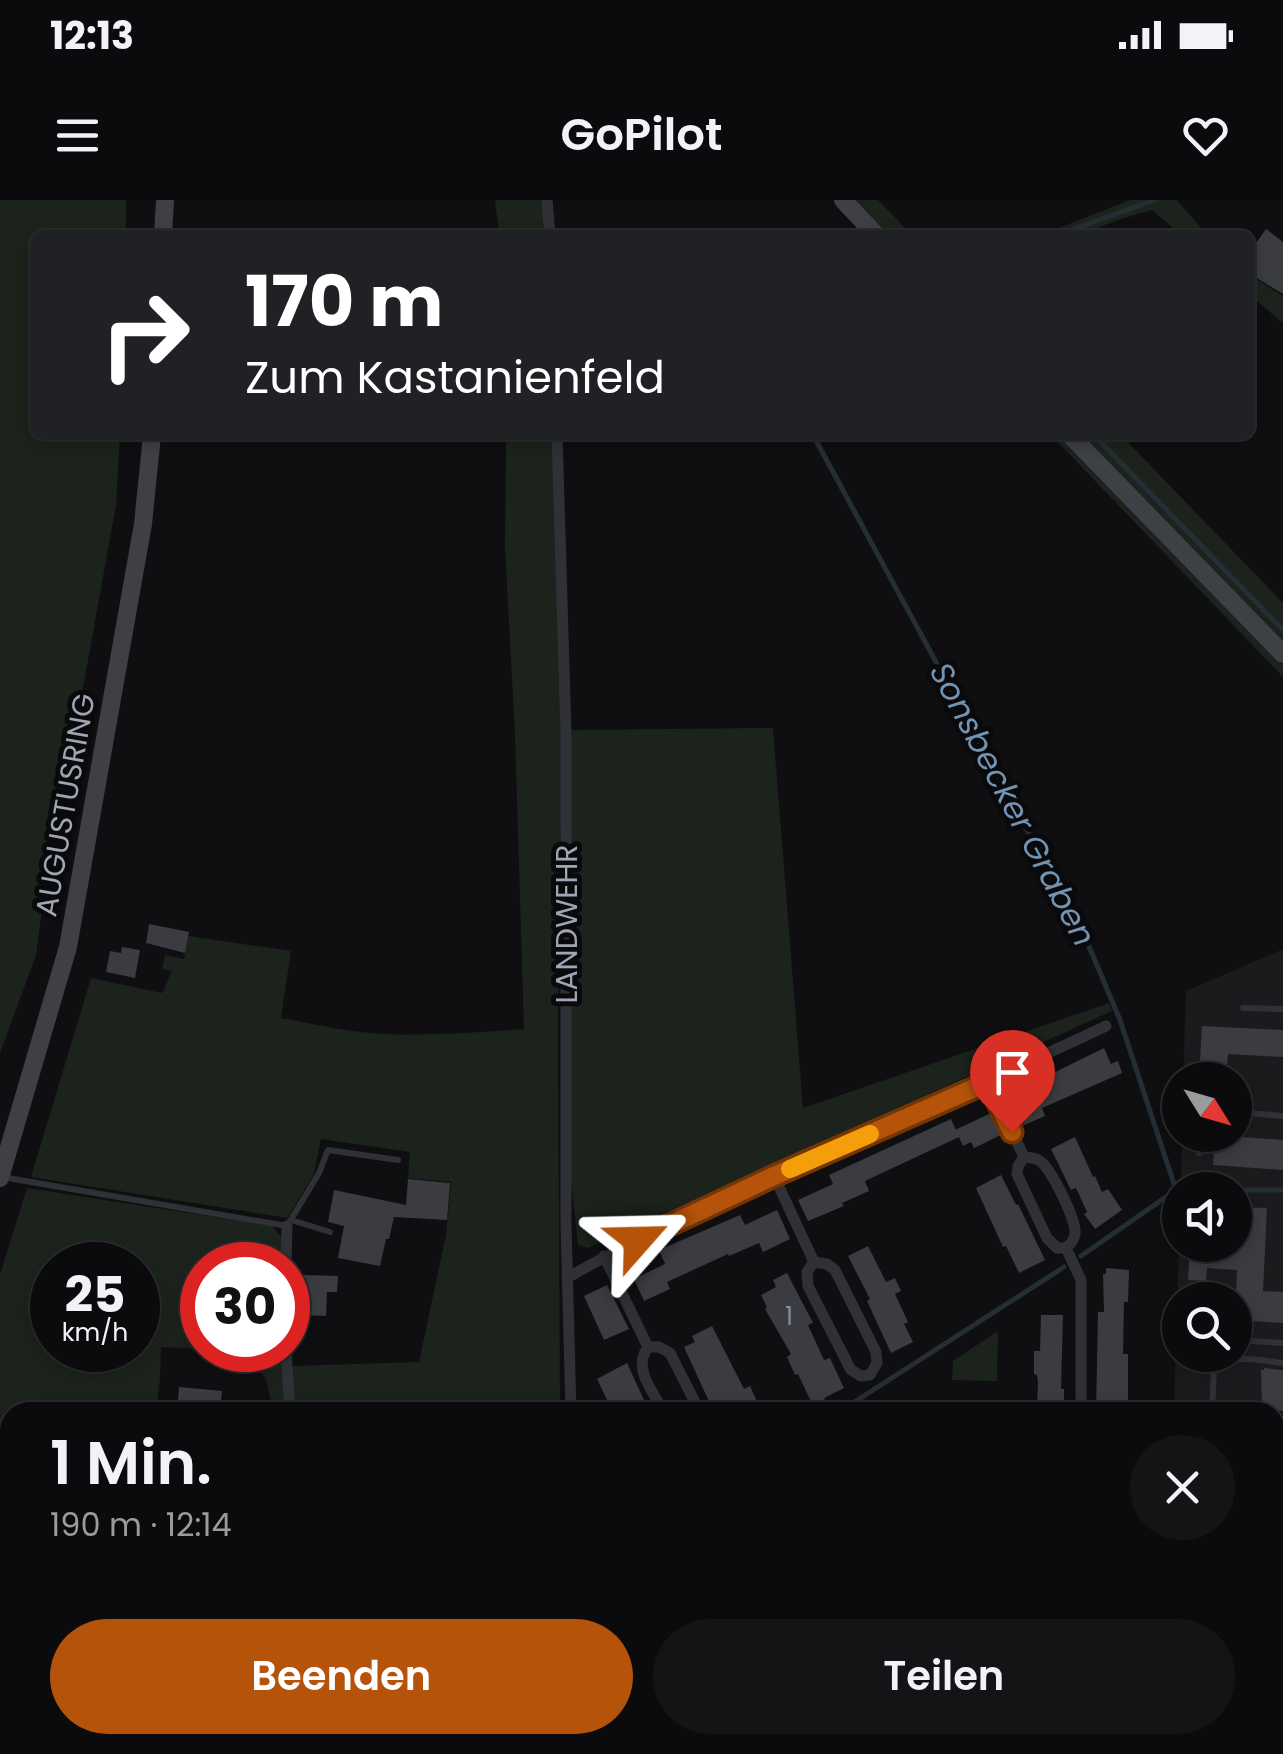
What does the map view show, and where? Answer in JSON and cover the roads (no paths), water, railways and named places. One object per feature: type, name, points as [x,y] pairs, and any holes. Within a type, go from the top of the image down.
[{"type":"main road","points":[[163,230],[164,200]]},
{"type":"main road","points":[[843,200],[871,230]]},
{"type":"main road","name":"AUGUSTUSRING","points":[[0,1177],[68,947],[143,524],[151,440]]},
{"type":"main road","points":[[1075,440],[1283,654]]},
{"type":"street","points":[[547,200],[550,230]]},
{"type":"street","name":"LANDWEHR","points":[[557,440],[566,733],[567,1278],[572,1402]]},
{"type":"street","points":[[567,1278],[604,1256],[774,1176],[1106,1026]]},
{"type":"street","points":[[988,1082],[1024,1157]]},
{"type":"street","points":[[1024,1157],[1044,1164],[1072,1217],[1075,1232],[1066,1248],[1057,1248],[1046,1238],[1017,1174],[1024,1157]]},
{"type":"street","points":[[774,1176],[814,1262]]},
{"type":"street","points":[[288,1242],[289,1223]]},
{"type":"street","points":[[1066,1248],[1081,1280],[1080,1402]]},
{"type":"street","points":[[604,1256],[648,1347]]},
{"type":"street","points":[[814,1262],[835,1270],[876,1352],[878,1363],[870,1375],[861,1376],[850,1370],[808,1286],[807,1272],[814,1262]]},
{"type":"street","points":[[648,1347],[641,1360],[642,1370],[659,1402]]},
{"type":"street","points":[[648,1347],[670,1353],[695,1402]]},
{"type":"street","points":[[287,1372],[289,1402]]},
{"type":"street","points":[[1060,1754],[1092,1754]]},
{"type":"lane","points":[[1243,1008],[1283,1009]]},
{"type":"lane","points":[[1252,1113],[1283,1116]]},
{"type":"lane","points":[[289,1223],[328,1150],[398,1160]]},
{"type":"lane","points":[[0,1177],[330,1232]]},
{"type":"lane","points":[[1252,1341],[1283,1343]]},
{"type":"lane","points":[[1212,1402],[1214,1368],[1221,1362],[1283,1362]]},
{"type":"waterway","points":[[1071,230],[1155,200]]},
{"type":"waterway","name":"Sonsbecker Graben","points":[[816,440],[1072,906],[1120,1020],[1176,1190],[1081,1256]]},
{"type":"waterway","points":[[1099,440],[1283,630]]},
{"type":"waterway","name":"Sonsbecker Graben","points":[[1252,1190],[1283,1190]]},
{"type":"waterway","name":"Sonsbecker Graben","points":[[855,1402],[1064,1267]]}]
